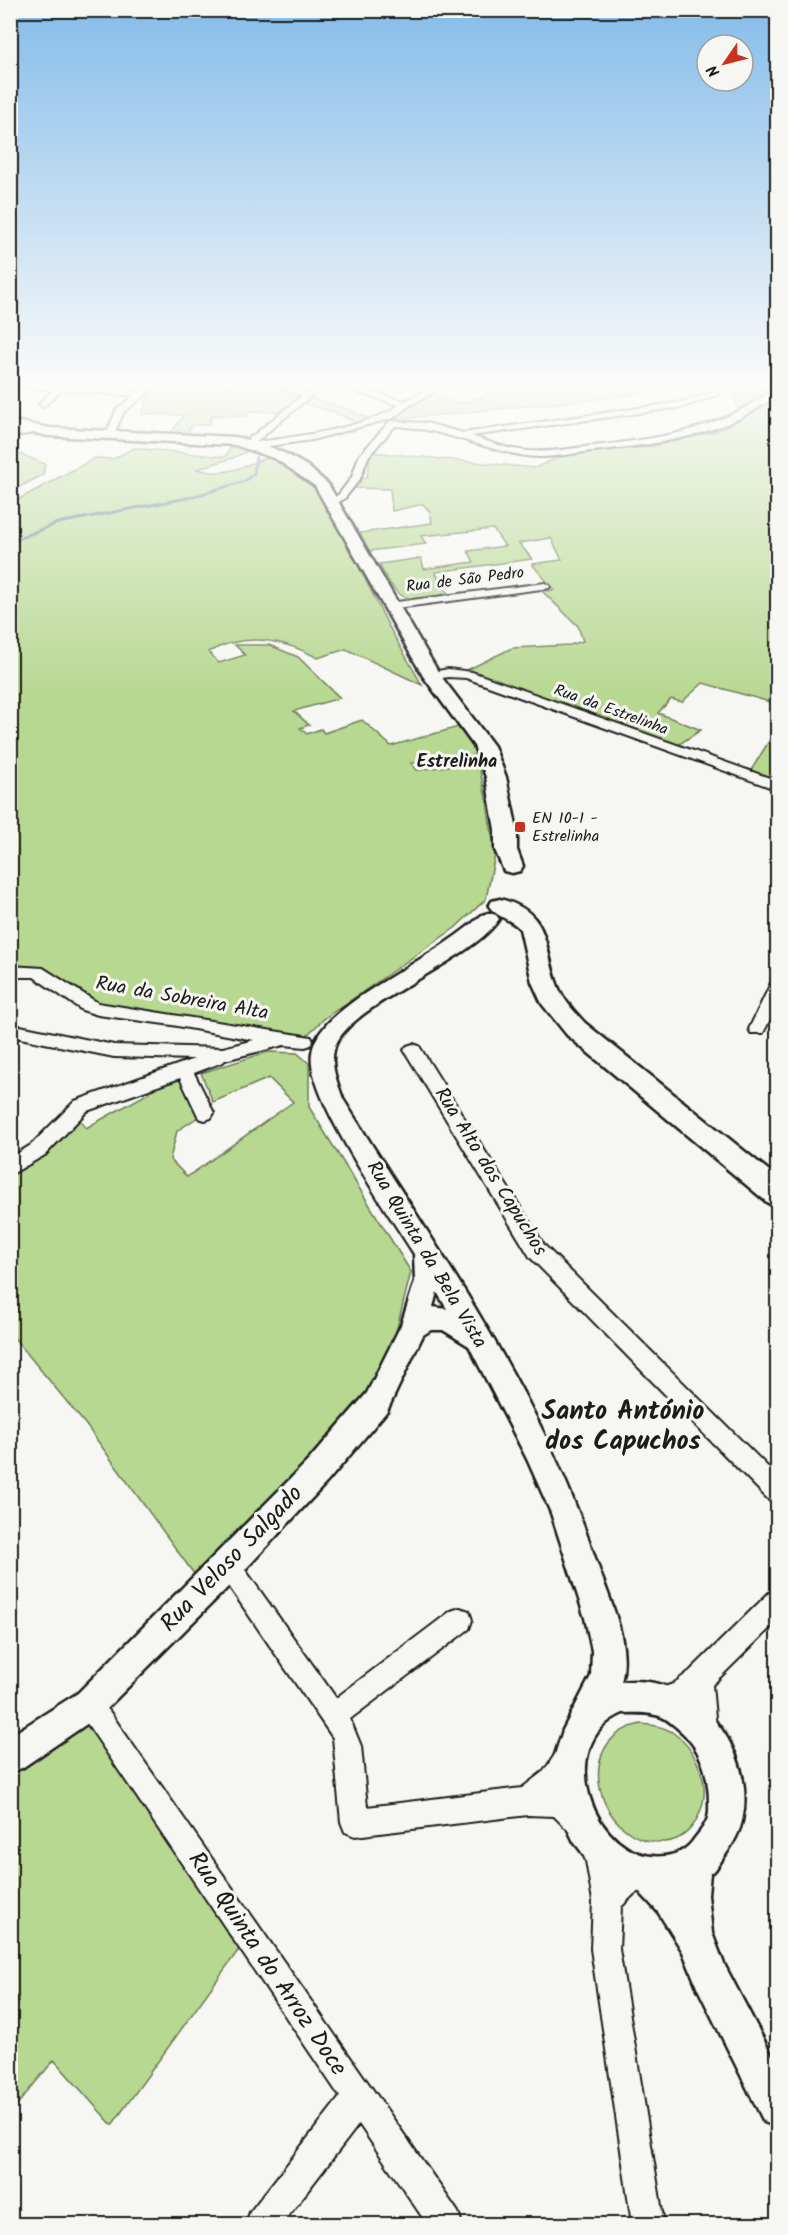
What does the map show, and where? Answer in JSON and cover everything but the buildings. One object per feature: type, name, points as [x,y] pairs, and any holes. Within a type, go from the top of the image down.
[{"type":"main road","points":[[323,488],[432,676],[484,746],[496,777],[506,830],[506,850],[512,866],[510,886],[494,912],[520,933],[536,952],[554,1004],[576,1029],[777,1195]]},
{"type":"street","points":[[332,503],[348,488]]},
{"type":"street","name":"Rua de São Pedro","points":[[390,606],[545,586]]},
{"type":"street","name":"Rua da Estrelinha","points":[[432,676],[448,673],[468,675],[777,786]]},
{"type":"street","points":[[10,1168],[38,1150],[81,1106],[233,1053],[284,1040],[319,1045],[360,1007],[458,945],[494,912]]},
{"type":"street","name":"Rua da Sobreira Alta","points":[[10,971],[37,972],[88,1006],[98,1009],[172,1019],[284,1040]]},
{"type":"street","points":[[757,1029],[777,985]]},
{"type":"street","points":[[10,1030],[114,1051],[233,1053]]},
{"type":"street","name":"Rua Quinta da Bela Vista","points":[[319,1045],[326,1081],[333,1101],[426,1255],[447,1307],[457,1323],[478,1340],[518,1408],[561,1498],[593,1597],[609,1659]]},
{"type":"street","name":"Rua Alto dos Capuchos","points":[[413,1050],[537,1251],[777,1493]]},
{"type":"street","points":[[184,1069],[205,1113]]},
{"type":"street","name":"Rua Veloso Salgado","points":[[10,1756],[89,1704],[318,1471],[377,1402],[414,1326],[429,1269],[426,1255]]},
{"type":"street","points":[[414,1326],[447,1307],[442,1292],[423,1294]]},
{"type":"street","points":[[228,1565],[344,1732],[348,1746],[355,1822],[528,1802],[559,1803],[584,1828],[600,1850],[632,1871],[646,1875],[672,1875],[693,1867],[714,1848],[724,1825],[728,1794],[723,1767],[703,1730],[693,1720],[627,1682],[609,1659]]},
{"type":"street","points":[[587,1719],[598,1708],[623,1697],[656,1699],[680,1694],[699,1680],[777,1602]]},
{"type":"street","points":[[333,1716],[460,1620]]},
{"type":"street","points":[[609,1659],[605,1687],[573,1741],[569,1785],[584,1828],[599,1857],[607,1900],[605,1949],[648,2224]]},
{"type":"street","points":[[699,1680],[703,1730]]},
{"type":"street","name":"Rua Quinta do Arroz Doce","points":[[89,1704],[446,2224]]},
{"type":"street","points":[[528,1802],[553,1780],[570,1755]]},
{"type":"street","points":[[693,1867],[690,1895],[697,1941]]},
{"type":"street","points":[[607,1900],[624,1884],[646,1875]]},
{"type":"street","points":[[646,1875],[671,1899],[697,1941],[736,2029],[777,2108]]},
{"type":"street","points":[[262,2224],[359,2098]]},
{"type":"green space","points":[[39,488],[316,488],[422,685],[346,649],[318,658],[278,642],[250,640],[222,646],[208,652],[219,663],[245,655],[235,645],[269,645],[298,657],[340,698],[294,711],[309,725],[300,728],[307,734],[321,729],[324,733],[362,720],[391,746],[458,727],[477,753],[469,758],[411,763],[417,770],[478,762],[495,855],[486,899],[455,928],[325,1018],[306,1036],[98,1005],[42,967],[11,965],[10,504]]},
{"type":"green space","points":[[365,488],[777,488],[777,704],[703,683],[682,702],[671,699],[658,713],[701,730],[675,747],[607,720],[465,671],[512,648],[570,645],[583,641],[578,626],[542,591],[554,590],[532,564],[562,560],[551,538],[519,543],[532,559],[435,572],[449,595],[405,597],[393,588],[379,564],[421,558],[424,569],[474,562],[468,551],[505,546],[493,529],[421,536],[426,544],[369,551],[360,533],[432,523],[430,512],[423,504],[392,511],[390,489]]},
{"type":"green space","points":[[777,728],[777,781],[750,772]]},
{"type":"green space","points":[[268,1052],[297,1053],[309,1063],[309,1107],[411,1272],[386,1372],[334,1440],[197,1578],[86,1425],[11,1334],[10,1175],[46,1151],[78,1117],[86,1128],[149,1093],[146,1087],[180,1073],[198,1117],[177,1131],[170,1159],[187,1177],[293,1102],[269,1078],[213,1102],[201,1073]]},
{"type":"green space","points":[[85,1716],[240,1948],[112,2125],[54,2060],[11,2112],[11,1771]]},
{"type":"green space","points":[[641,1724],[664,1728],[681,1739],[695,1757],[703,1779],[703,1801],[697,1818],[686,1833],[670,1841],[641,1838],[622,1827],[608,1810],[600,1790],[599,1769],[605,1749],[618,1733]]},
{"type":"waterway","points":[[10,542],[58,523],[192,497],[221,488]]},
{"type":"place","name":"EN 10-1 - Estrelinha","points":[[520,827]]},
{"type":"district","name":"Estrelinha","points":[[457,762]]},
{"type":"district","name":"Santo António dos Capuchos","points":[[623,1427]]}]
